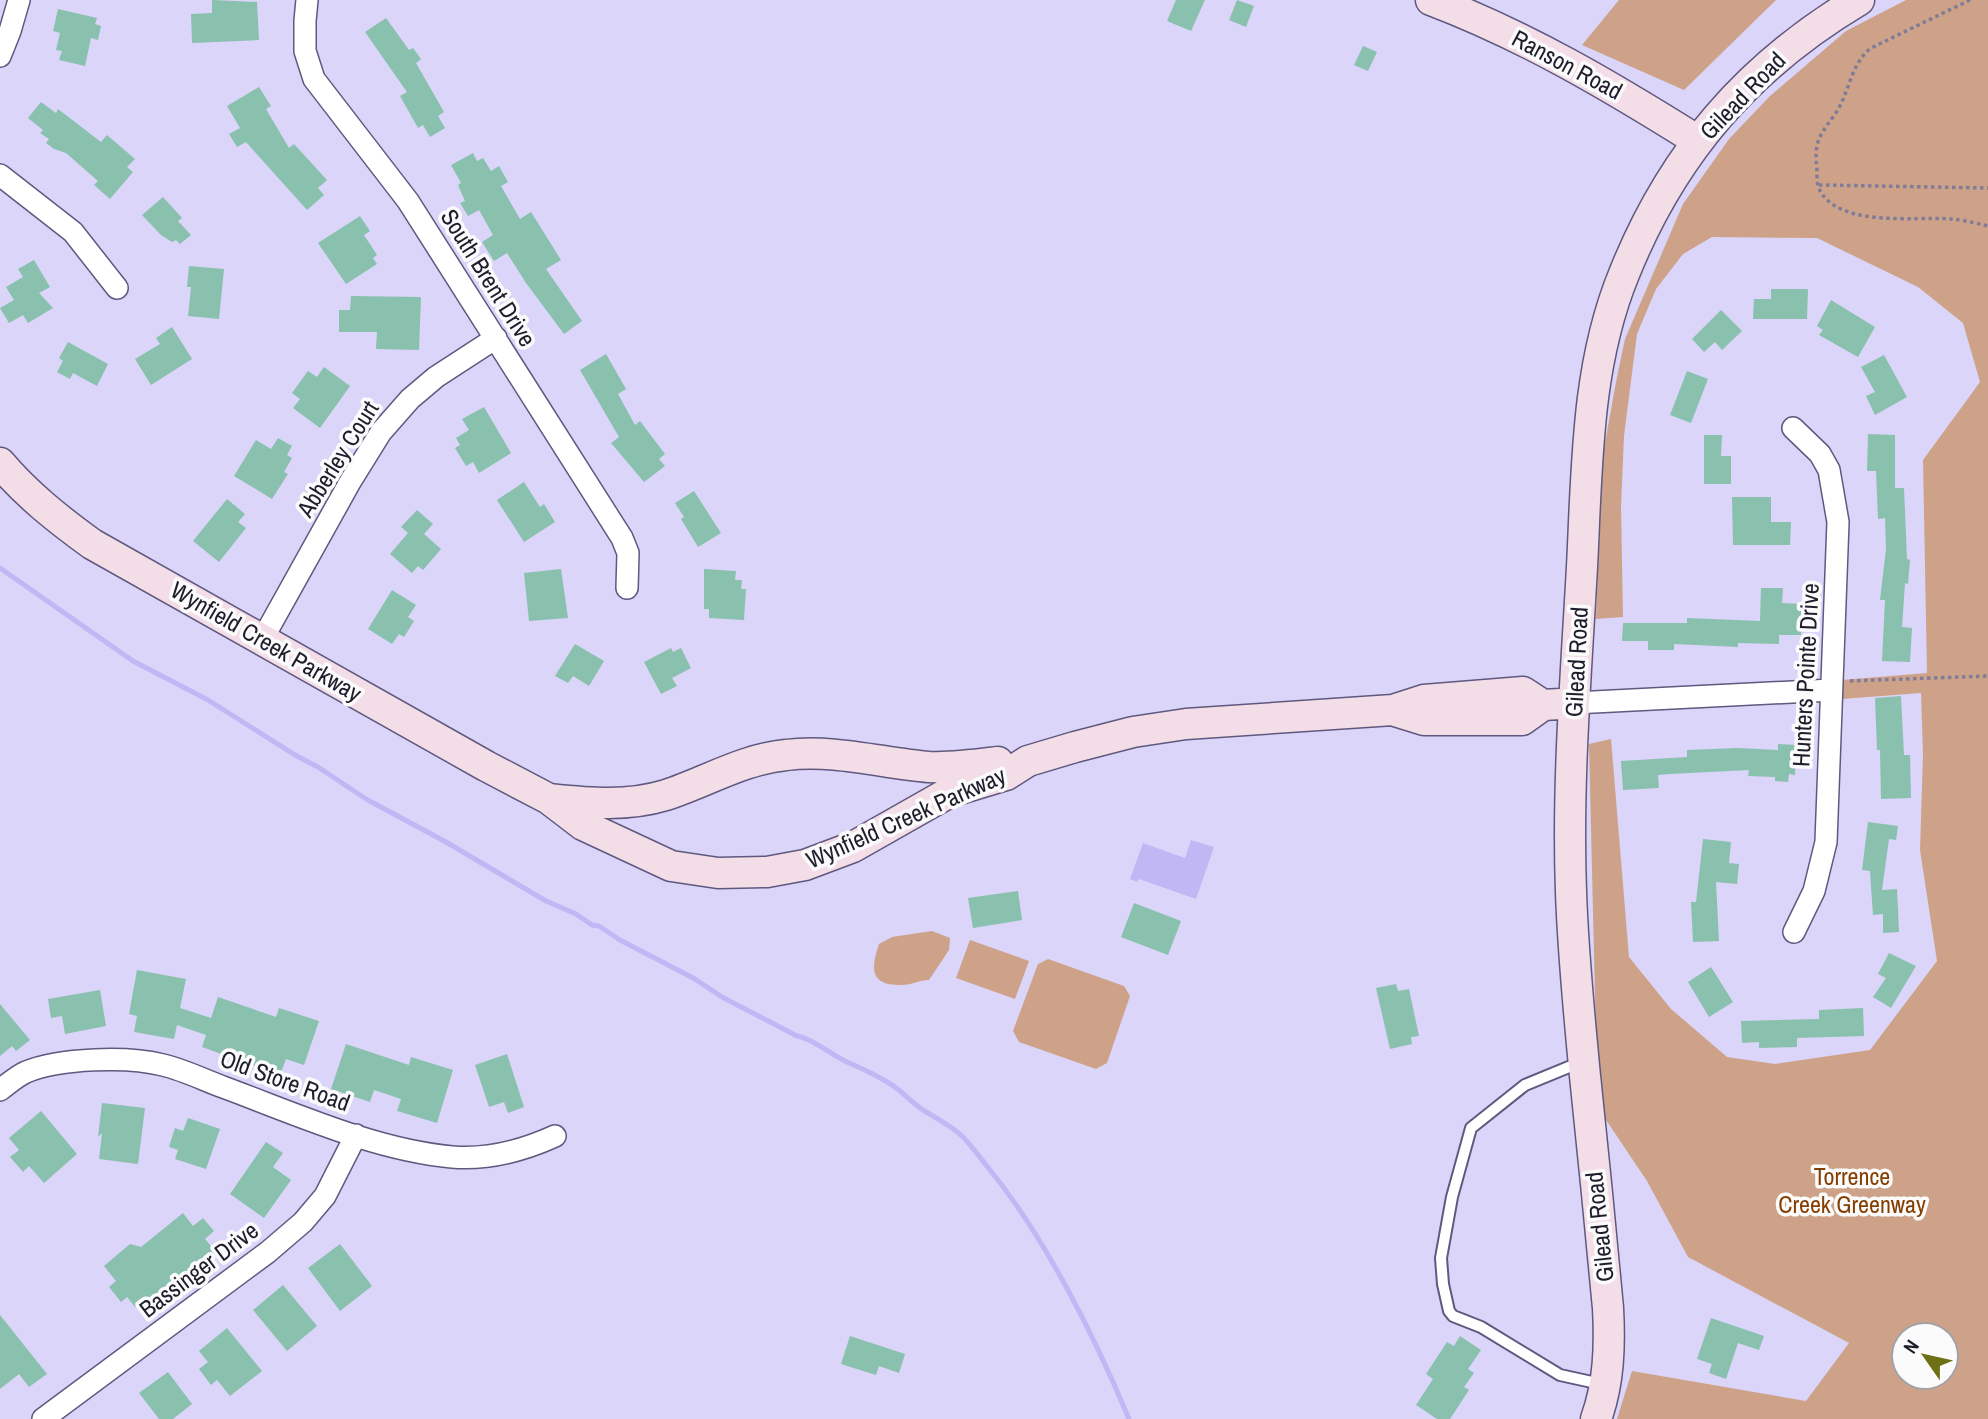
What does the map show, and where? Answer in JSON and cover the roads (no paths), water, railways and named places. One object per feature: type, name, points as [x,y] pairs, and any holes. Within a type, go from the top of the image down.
[{"type":"street","points":[[0,56],[19,0]]},
{"type":"street","name":"South Brent Drive","points":[[307,0],[304,21],[306,51],[314,79],[408,201],[622,538],[628,553],[627,588]]},
{"type":"street","name":"Ranson Road","points":[[1431,0],[1547,50],[1698,141]]},
{"type":"street","name":"Gilead Road","points":[[1596,1419],[1605,1385],[1610,1336],[1576,980],[1571,891],[1574,703],[1594,384],[1606,330],[1623,276],[1659,202],[1698,141],[1721,110],[1754,77],[1793,44],[1859,0]]},
{"type":"street","points":[[0,175],[73,232],[117,288]]},
{"type":"street","name":"Abberley Court","points":[[262,640],[349,482],[381,432],[410,399],[436,377],[496,338]]},
{"type":"street","name":"Hunters Pointe Drive","points":[[1793,428],[1820,454],[1829,470],[1839,522],[1835,685],[1824,853],[1814,891],[1794,932]]},
{"type":"street","name":"Wynfield Creek Parkway","points":[[0,463],[53,516],[92,544],[485,766],[549,799],[583,825],[671,866],[718,873],[767,872],[806,865],[853,847],[950,792],[1006,775],[1028,761]]},
{"type":"street","name":"Wynfield Creek Parkway","points":[[549,799],[596,804],[630,803],[665,795],[758,759],[816,752],[927,767],[960,768],[995,762],[1028,761],[1161,727],[1393,710],[1424,699],[1523,692],[1543,705],[1835,685]]},
{"type":"street","name":"Old Store Road","points":[[0,1090],[26,1072],[60,1064],[108,1059],[163,1065],[356,1135],[408,1151],[454,1157],[486,1157],[525,1150],[555,1136]]},
{"type":"street","name":"Bassinger Drive","points":[[43,1419],[268,1252],[303,1222],[325,1196],[356,1135]]},
{"type":"lane","points":[[1584,1061],[1525,1085],[1471,1128],[1452,1197],[1441,1258],[1443,1284],[1449,1311],[1453,1316],[1481,1327],[1560,1375],[1605,1385]]},
{"type":"waterway","points":[[0,568],[133,661],[208,700],[366,799],[546,901],[599,926],[620,940],[695,979],[722,997],[884,1080],[953,1129],[969,1143],[1028,1222],[1048,1254],[1084,1320],[1129,1419]]},
{"type":"park label","name":"Torrence Creek Greenway","points":[[1852,1191]]}]
